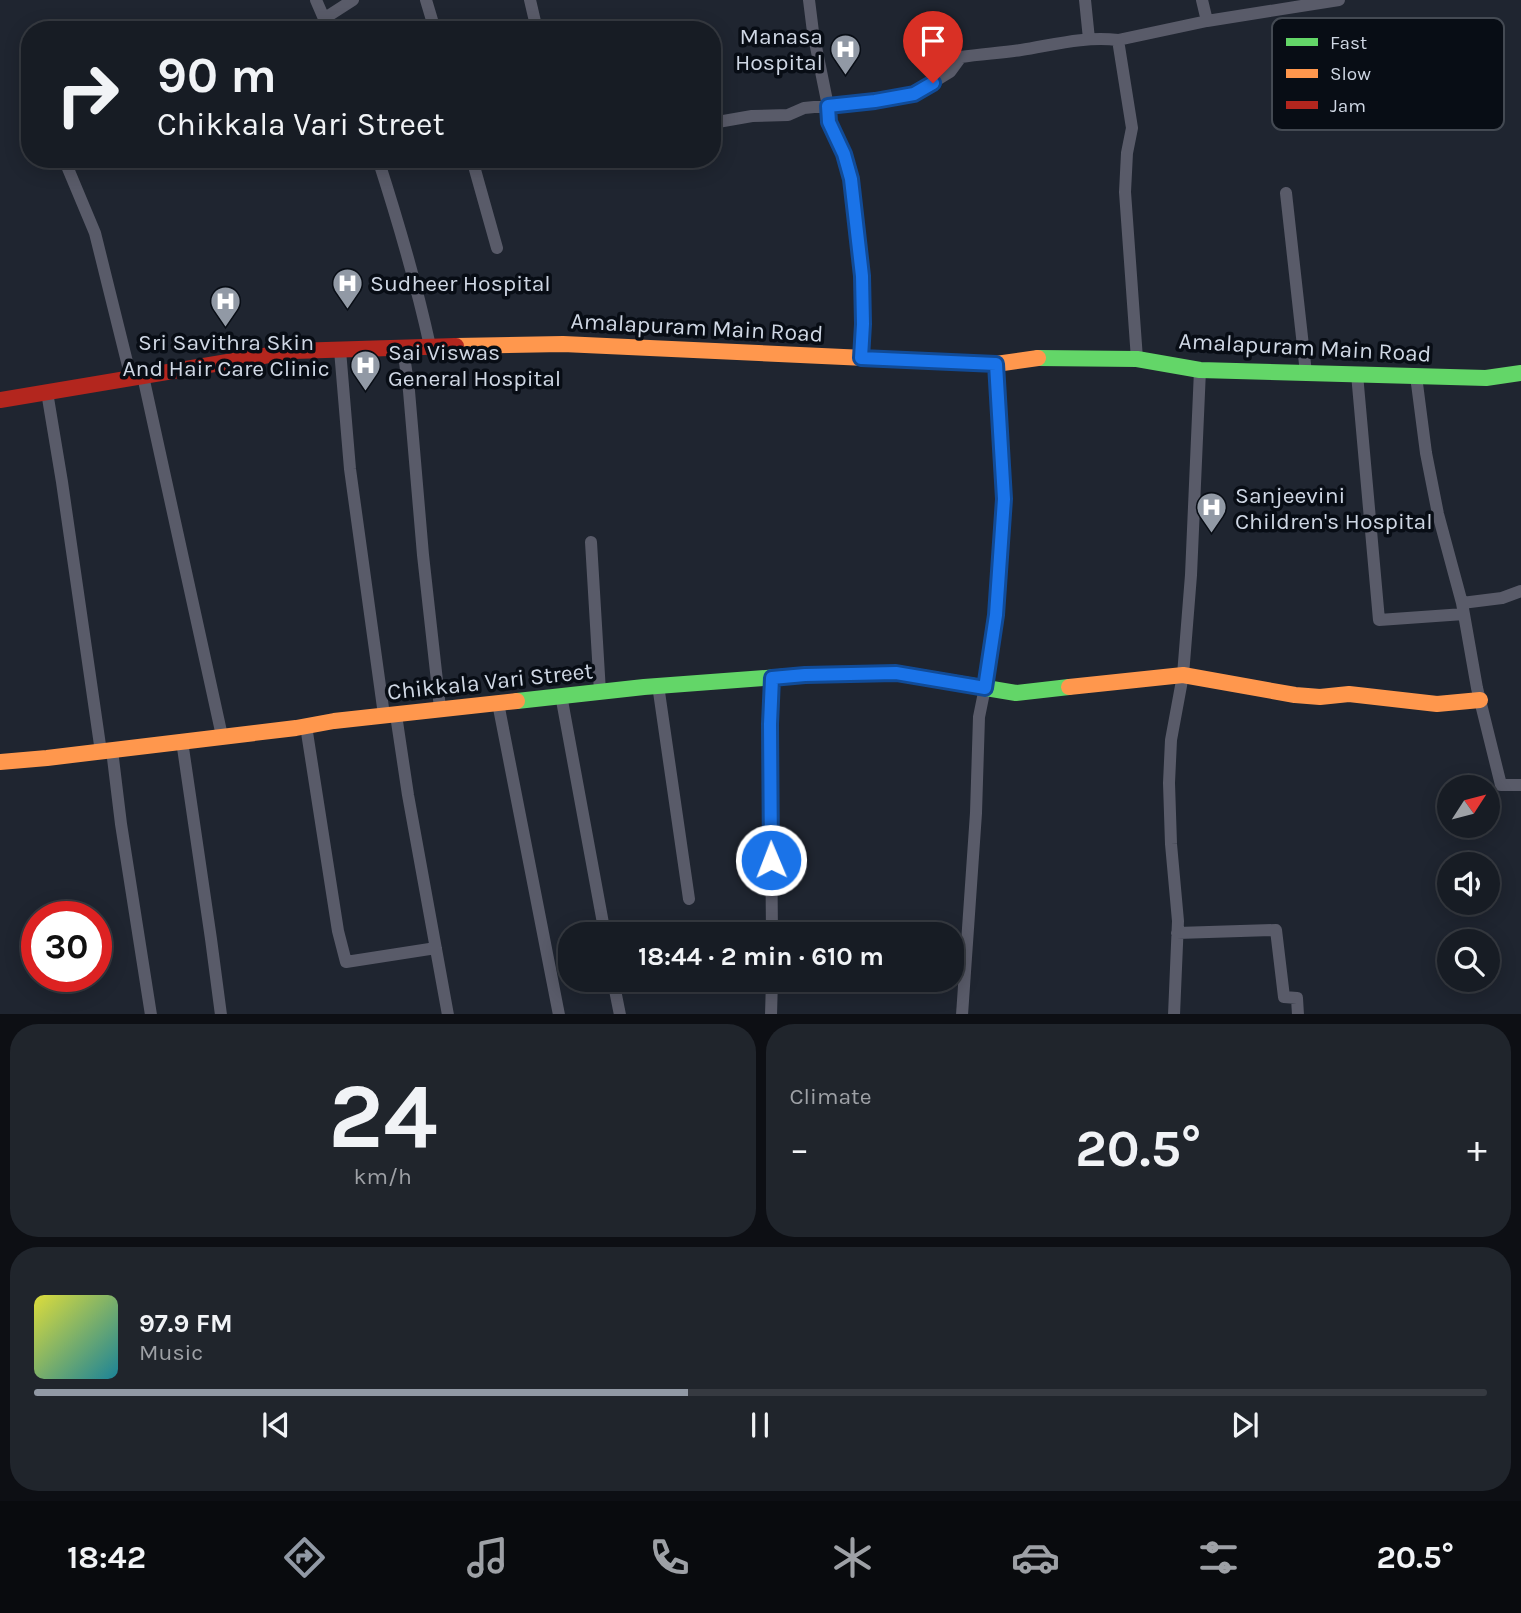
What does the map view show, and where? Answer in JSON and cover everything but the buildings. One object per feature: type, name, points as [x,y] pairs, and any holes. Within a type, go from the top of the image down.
[{"type":"main road","name":"Amalapuram Main Road","points":[[0,400],[293,351],[430,346],[563,344],[996,364],[1035,358],[1137,359],[1200,370],[1486,378],[1521,373]]},
{"type":"main road","name":"Chikkala Vari Street","points":[[0,762],[107,751],[440,708],[657,685],[805,675],[896,673],[1016,693],[1182,675],[1294,695],[1320,697],[1349,694],[1437,704],[1480,700]]},
{"type":"street","points":[[316,0],[326,21]]},
{"type":"street","points":[[330,21],[353,0]]},
{"type":"street","points":[[426,0],[432,21]]},
{"type":"street","points":[[530,0],[535,21]]},
{"type":"street","points":[[809,0],[829,122],[844,154],[851,179],[861,261],[861,358]]},
{"type":"street","points":[[1085,0],[1089,39]]},
{"type":"street","points":[[1202,0],[1207,20]]},
{"type":"street","points":[[721,122],[788,115],[804,108],[914,94],[950,72],[961,57],[1019,51],[1089,39],[1118,40],[1207,20],[1339,0]]},
{"type":"street","points":[[1118,40],[1132,128],[1127,153],[1125,192],[1137,359]]},
{"type":"street","points":[[68,168],[95,233],[137,377],[222,736]]},
{"type":"street","points":[[381,168],[419,296],[430,346]]},
{"type":"street","points":[[475,168],[497,248]]},
{"type":"street","points":[[1286,192],[1306,373]]},
{"type":"street","points":[[403,348],[440,708]]},
{"type":"street","points":[[340,349],[349,469],[390,715],[408,794],[447,1014]]},
{"type":"street","points":[[962,1014],[976,813],[979,717],[996,615],[1004,499],[996,364]]},
{"type":"street","points":[[1174,1014],[1177,933],[1169,783],[1171,740],[1182,675],[1191,575],[1200,370]]},
{"type":"street","points":[[1357,374],[1379,620],[1463,608],[1521,591]]},
{"type":"street","points":[[1416,376],[1421,422],[1436,502],[1463,608],[1480,700],[1501,785],[1521,785]]},
{"type":"street","points":[[47,392],[151,1014]]},
{"type":"street","points":[[592,542],[600,692]]},
{"type":"street","points":[[772,678],[772,922]]},
{"type":"street","points":[[657,685],[690,900]]},
{"type":"street","points":[[561,695],[603,922]]},
{"type":"street","points":[[498,703],[559,1014]]},
{"type":"street","points":[[306,726],[329,878],[346,962],[436,948]]},
{"type":"street","points":[[181,741],[220,1014]]},
{"type":"street","points":[[1177,933],[1276,930],[1284,997],[1297,998],[1298,1014]]},
{"type":"street","points":[[616,992],[620,1014]]},
{"type":"street","points":[[772,992],[772,1014]]},
{"type":"traffic: fast","points":[[1038,358],[1137,359],[1200,370],[1486,378],[1521,373]]},
{"type":"traffic: fast","points":[[517,701],[644,687],[805,675],[896,673],[1016,693],[1069,687]]},
{"type":"traffic: slow","points":[[456,346],[563,344],[996,364],[1038,358]]},
{"type":"traffic: slow","points":[[1069,687],[1183,675],[1295,695],[1320,697],[1349,694],[1437,704],[1480,700]]},
{"type":"traffic: slow","points":[[0,762],[517,701]]},
{"type":"traffic: jam","points":[[0,400],[293,351],[456,346]]},
{"type":"place","name":"Manasa Hospital","points":[[846,76]]},
{"type":"place","name":"Sudheer Hospital","points":[[347,310]]},
{"type":"place","name":"Sri Savithra Skin And Hair Care Clinic","points":[[226,328]]},
{"type":"place","name":"Sai Viswas General Hospital","points":[[365,392]]},
{"type":"place","name":"Sanjeevini Children's Hospital","points":[[1212,535]]},
{"type":"route","points":[[771,860],[772,678],[896,673],[985,688],[996,615],[1004,499],[996,364],[861,358],[862,276],[851,179],[844,154],[829,122],[828,106],[914,94],[933,83]]}]
